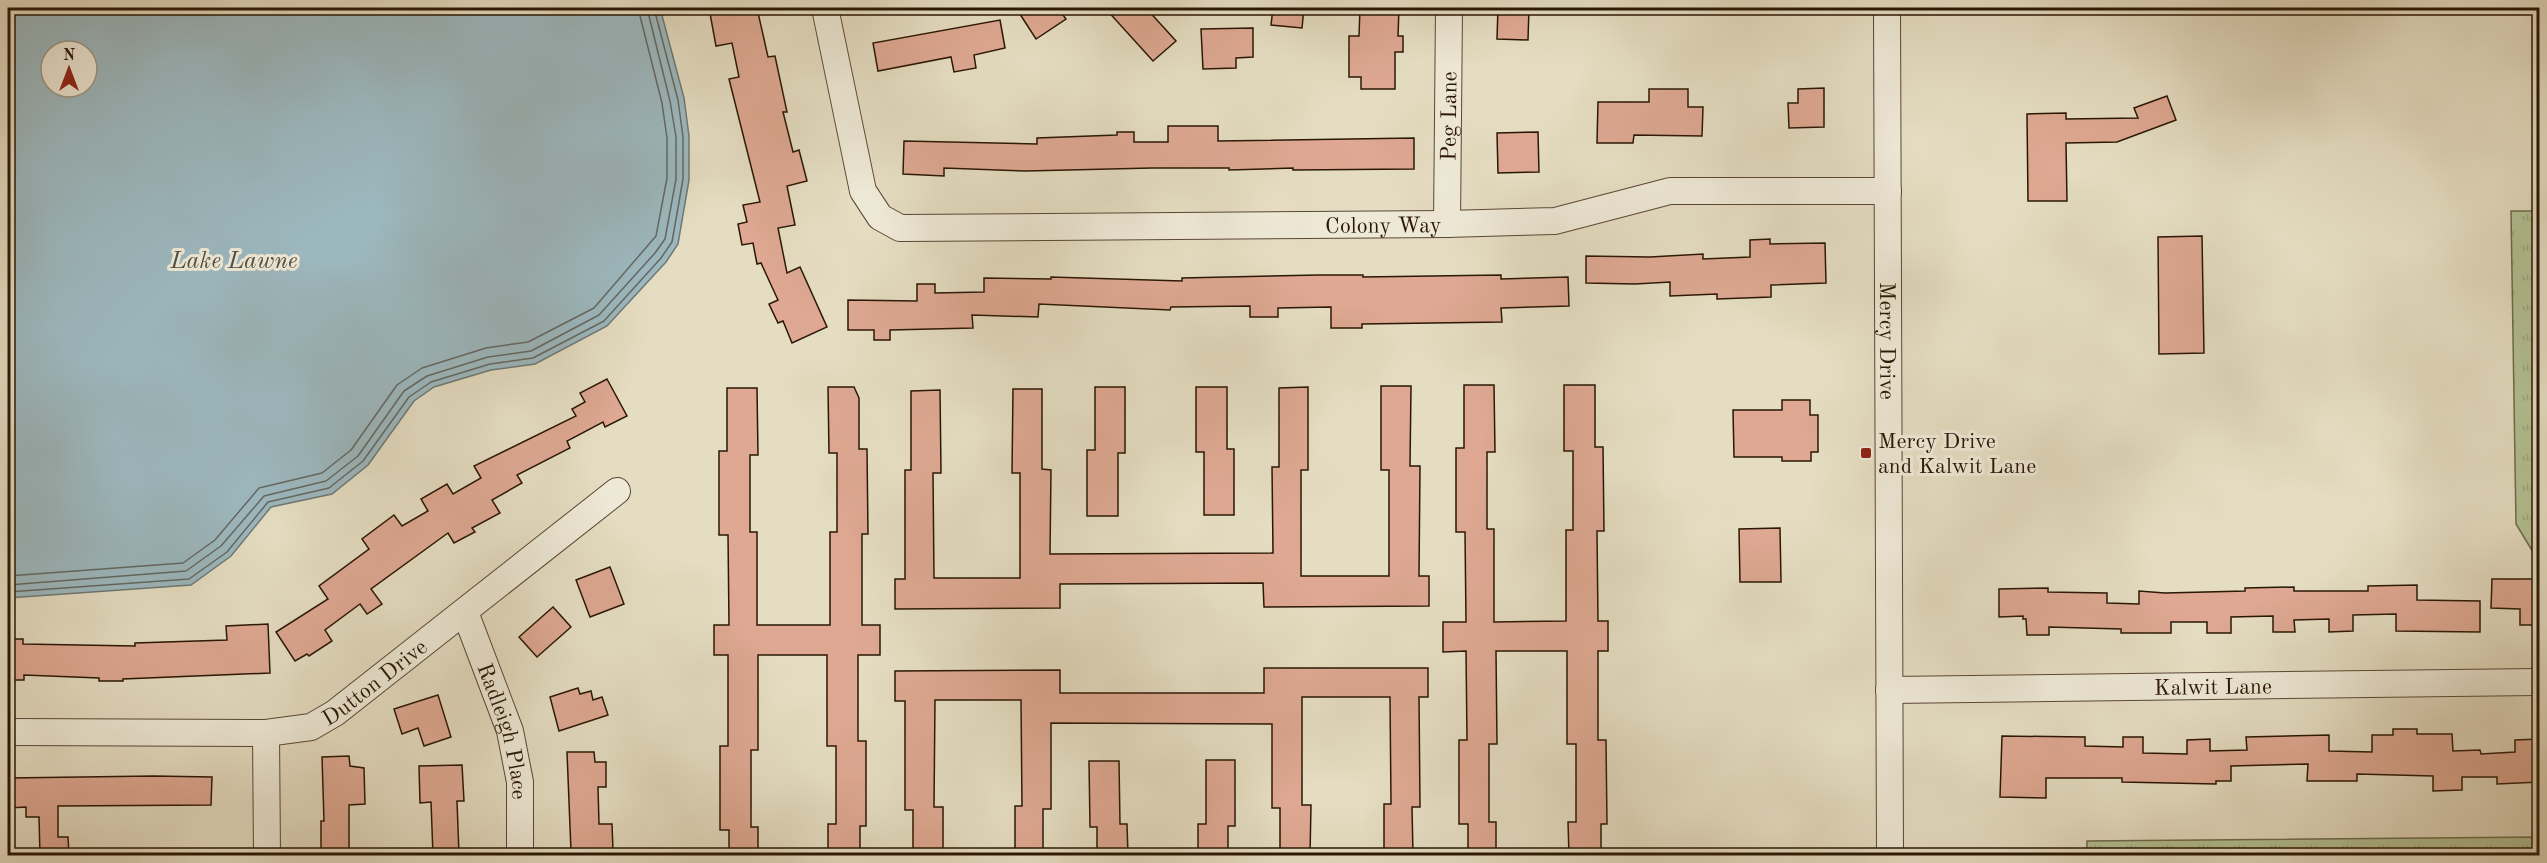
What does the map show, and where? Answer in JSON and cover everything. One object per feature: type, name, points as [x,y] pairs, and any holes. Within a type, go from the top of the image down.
[{"type":"street","name":"Peg Lane","points":[[1447,224],[1449,8]]},
{"type":"street","name":"Mercy Drive","points":[[1887,8],[1890,855]]},
{"type":"street","name":"Colony Way","points":[[830,9],[863,191],[880,217],[900,228],[1447,224],[1555,221],[1670,191],[1888,191]]},
{"type":"street","name":"Dutton Drive","points":[[8,732],[266,734],[311,727],[335,713],[617,491]]},
{"type":"street","name":"Radleigh Place","points":[[465,612],[510,731],[520,782],[520,855]]},
{"type":"street","name":"Kalwit Lane","points":[[1889,690],[2537,682]]},
{"type":"street","points":[[266,734],[267,855]]},
{"type":"green space","points":[[2511,211],[2539,211],[2539,562],[2516,524]]},
{"type":"green space","points":[[2539,837],[2539,856],[2087,855],[2087,841]]},
{"type":"water","name":"Lake Lawne","points":[[8,8],[660,8],[684,98],[689,136],[689,180],[678,244],[666,262],[607,326],[535,364],[491,370],[434,387],[414,401],[368,465],[332,494],[271,507],[231,556],[191,585],[8,598]]},
{"type":"building","points":[[709,8],[757,8],[768,57],[775,56],[787,112],[783,112],[793,152],[799,150],[807,181],[787,186],[795,225],[778,228],[787,273],[800,267],[827,327],[792,343],[783,321],[778,323],[769,304],[778,300],[761,263],[757,264],[753,243],[742,245],[738,224],[747,222],[743,205],[760,202],[729,79],[739,77],[732,43],[716,46]]},
{"type":"building","points":[[1016,8],[1058,8],[1066,19],[1036,39]]},
{"type":"building","points":[[1105,8],[1146,8],[1176,41],[1153,61]]},
{"type":"building","points":[[1273,8],[1304,8],[1302,28],[1271,25]]},
{"type":"building","points":[[1360,8],[1399,8],[1398,36],[1403,36],[1403,52],[1395,52],[1395,89],[1361,89],[1361,77],[1349,77],[1349,36],[1359,36]]},
{"type":"building","points":[[1498,8],[1529,8],[1528,40],[1497,39]]},
{"type":"building","points":[[1000,20],[1005,48],[974,55],[976,68],[954,72],[951,57],[878,71],[873,43]]},
{"type":"building","points":[[1253,28],[1253,57],[1236,58],[1236,68],[1203,69],[1201,29]]},
{"type":"building","points":[[1824,88],[1824,127],[1789,128],[1788,103],[1798,103],[1798,89]]},
{"type":"building","points":[[1649,89],[1688,89],[1688,107],[1703,107],[1702,136],[1634,135],[1633,143],[1597,143],[1598,102],[1649,102]]},
{"type":"building","points":[[2167,96],[2176,120],[2117,142],[2066,143],[2067,201],[2028,201],[2027,114],[2066,113],[2066,119],[2138,118],[2134,108]]},
{"type":"building","points":[[1168,126],[1218,126],[1218,141],[1414,138],[1414,169],[1152,168],[1026,171],[944,168],[944,176],[903,174],[904,141],[1037,144],[1037,138],[1117,135],[1117,132],[1134,132],[1134,142],[1168,142]]},
{"type":"building","points":[[1538,132],[1539,172],[1498,173],[1497,133]]},
{"type":"building","points":[[2202,236],[2204,353],[2159,354],[2158,237]]},
{"type":"building","points":[[1770,239],[1770,244],[1825,243],[1826,283],[1771,285],[1771,297],[1717,299],[1717,294],[1670,296],[1670,282],[1586,283],[1586,256],[1650,257],[1703,254],[1703,259],[1750,257],[1750,240]]},
{"type":"building","points":[[1363,275],[1363,277],[1501,275],[1501,279],[1568,277],[1569,306],[1501,308],[1502,322],[1362,324],[1362,328],[1331,328],[1331,307],[1278,308],[1278,317],[1250,317],[1250,306],[1171,307],[1170,310],[1039,304],[1038,317],[972,315],[973,328],[890,330],[890,340],[874,340],[874,330],[848,330],[848,300],[917,301],[917,284],[935,284],[935,293],[984,292],[984,278],[1051,279],[1051,277],[1182,281],[1182,278]]},
{"type":"building","points":[[607,379],[627,416],[605,427],[603,422],[567,441],[570,448],[517,475],[522,483],[492,500],[500,513],[472,528],[475,532],[454,543],[448,533],[371,589],[382,604],[367,614],[360,604],[325,630],[332,641],[309,656],[307,654],[295,661],[276,632],[328,599],[319,586],[369,549],[362,539],[394,515],[402,526],[428,511],[421,499],[447,484],[453,494],[481,478],[474,466],[576,416],[572,409],[585,402],[580,393]]},
{"type":"building","points":[[1464,385],[1494,385],[1495,452],[1487,452],[1487,529],[1494,529],[1494,622],[1566,621],[1566,530],[1573,530],[1573,451],[1564,451],[1564,385],[1595,385],[1595,447],[1603,447],[1604,531],[1597,531],[1598,621],[1608,621],[1608,651],[1598,651],[1598,740],[1606,740],[1607,824],[1601,824],[1601,855],[1569,855],[1568,822],[1576,822],[1576,744],[1567,744],[1567,651],[1496,651],[1497,744],[1489,744],[1489,822],[1496,822],[1496,855],[1468,855],[1468,824],[1459,824],[1459,740],[1467,740],[1466,651],[1443,652],[1443,622],[1466,622],[1465,532],[1456,532],[1456,448],[1464,448]]},
{"type":"building","points":[[1381,386],[1411,386],[1410,466],[1420,466],[1419,576],[1429,576],[1429,606],[1264,607],[1263,583],[1060,584],[1060,608],[895,609],[895,579],[905,579],[905,470],[911,470],[911,391],[940,390],[941,473],[933,473],[934,578],[1020,578],[1020,473],[1012,473],[1013,389],[1042,389],[1042,469],[1051,470],[1050,554],[1273,553],[1272,467],[1279,467],[1279,388],[1308,387],[1308,470],[1301,470],[1301,576],[1389,576],[1389,470],[1381,470]]},
{"type":"building","points":[[828,387],[854,387],[859,398],[859,449],[867,449],[868,534],[862,534],[862,625],[880,625],[880,655],[858,655],[858,741],[866,741],[866,826],[860,826],[860,855],[828,855],[828,824],[836,824],[836,746],[827,746],[827,655],[758,655],[758,750],[751,750],[751,827],[758,827],[758,855],[729,855],[729,830],[720,830],[720,746],[728,746],[728,655],[714,655],[714,625],[729,625],[728,535],[719,535],[719,451],[727,451],[727,388],[757,388],[758,455],[750,455],[750,532],[757,532],[757,625],[830,625],[830,532],[837,532],[837,453],[829,453]]},
{"type":"building","points":[[1095,387],[1125,387],[1125,453],[1118,453],[1118,516],[1087,516],[1087,450],[1095,450]]},
{"type":"building","points":[[1196,387],[1227,387],[1227,449],[1234,449],[1234,515],[1204,515],[1204,452],[1196,452]]},
{"type":"building","points":[[1782,400],[1810,400],[1810,415],[1818,415],[1818,452],[1811,452],[1811,461],[1782,461],[1782,457],[1734,457],[1733,410],[1782,410]]},
{"type":"building","points":[[1780,528],[1781,582],[1740,582],[1739,529]]},
{"type":"building","points":[[610,567],[624,604],[590,617],[576,580]]},
{"type":"building","points":[[2492,579],[2540,579],[2540,625],[2520,625],[2520,609],[2491,608]]},
{"type":"building","points":[[2417,585],[2417,600],[2480,601],[2480,632],[2396,631],[2396,614],[2353,615],[2353,631],[2329,632],[2329,619],[2294,620],[2295,632],[2273,632],[2273,616],[2231,617],[2231,633],[2207,633],[2207,622],[2171,622],[2171,633],[2121,633],[2121,629],[2049,627],[2049,635],[2027,635],[2026,619],[2023,619],[2023,616],[1999,617],[1999,589],[2048,588],[2048,592],[2107,593],[2107,603],[2139,604],[2139,591],[2165,593],[2245,591],[2245,588],[2294,587],[2294,591],[2368,591],[2368,586]]},
{"type":"building","points":[[553,607],[571,627],[537,657],[519,637]]},
{"type":"building","points":[[268,624],[270,673],[123,679],[123,681],[24,675],[24,680],[8,680],[8,639],[23,639],[23,644],[135,646],[135,643],[227,640],[226,626]]},
{"type":"building","points":[[1264,668],[1428,668],[1428,697],[1419,697],[1420,807],[1412,807],[1413,855],[1384,855],[1384,804],[1391,804],[1390,697],[1302,697],[1302,805],[1311,805],[1310,855],[1280,855],[1280,808],[1272,808],[1272,724],[1051,723],[1051,809],[1043,809],[1043,855],[1015,855],[1015,806],[1022,806],[1021,700],[935,700],[934,807],[943,807],[943,855],[913,855],[913,810],[905,810],[905,701],[895,701],[895,671],[1060,670],[1060,693],[1264,693]]},
{"type":"building","points":[[578,688],[580,694],[591,691],[593,700],[602,697],[608,715],[559,731],[550,697]]},
{"type":"building","points":[[438,695],[451,737],[424,746],[418,728],[402,734],[394,709]]},
{"type":"building","points":[[2393,729],[2417,729],[2417,734],[2452,734],[2453,751],[2480,750],[2481,754],[2515,752],[2515,740],[2540,739],[2540,782],[2497,784],[2497,777],[2462,777],[2462,790],[2433,791],[2433,776],[2357,774],[2357,781],[2307,781],[2308,764],[2231,766],[2231,781],[2216,781],[2216,784],[2122,782],[2122,778],[2046,778],[2046,798],[2000,797],[2002,736],[2085,737],[2085,746],[2123,747],[2123,737],[2143,737],[2143,753],[2187,754],[2187,740],[2210,739],[2210,751],[2247,750],[2246,737],[2329,735],[2329,751],[2372,752],[2372,735],[2393,735]]},
{"type":"building","points":[[567,752],[594,752],[595,762],[606,762],[606,787],[598,787],[599,824],[612,824],[613,850],[571,851]]},
{"type":"building","points":[[349,756],[350,766],[364,768],[365,804],[349,805],[349,855],[321,855],[321,821],[324,821],[322,757]]},
{"type":"building","points":[[1206,760],[1235,760],[1235,826],[1228,826],[1228,855],[1198,855],[1198,824],[1206,824]]},
{"type":"building","points":[[1089,761],[1119,761],[1120,824],[1127,824],[1128,855],[1097,855],[1097,827],[1090,827]]},
{"type":"building","points":[[462,765],[464,801],[457,801],[459,855],[433,855],[431,802],[420,803],[419,766]]},
{"type":"building","points":[[212,777],[211,805],[58,806],[58,837],[68,837],[69,855],[40,855],[39,817],[26,817],[26,807],[8,808],[8,778]]},
{"type":"place","name":"Mercy Drive and Kalwit Lane","points":[[1866,453]]}]
